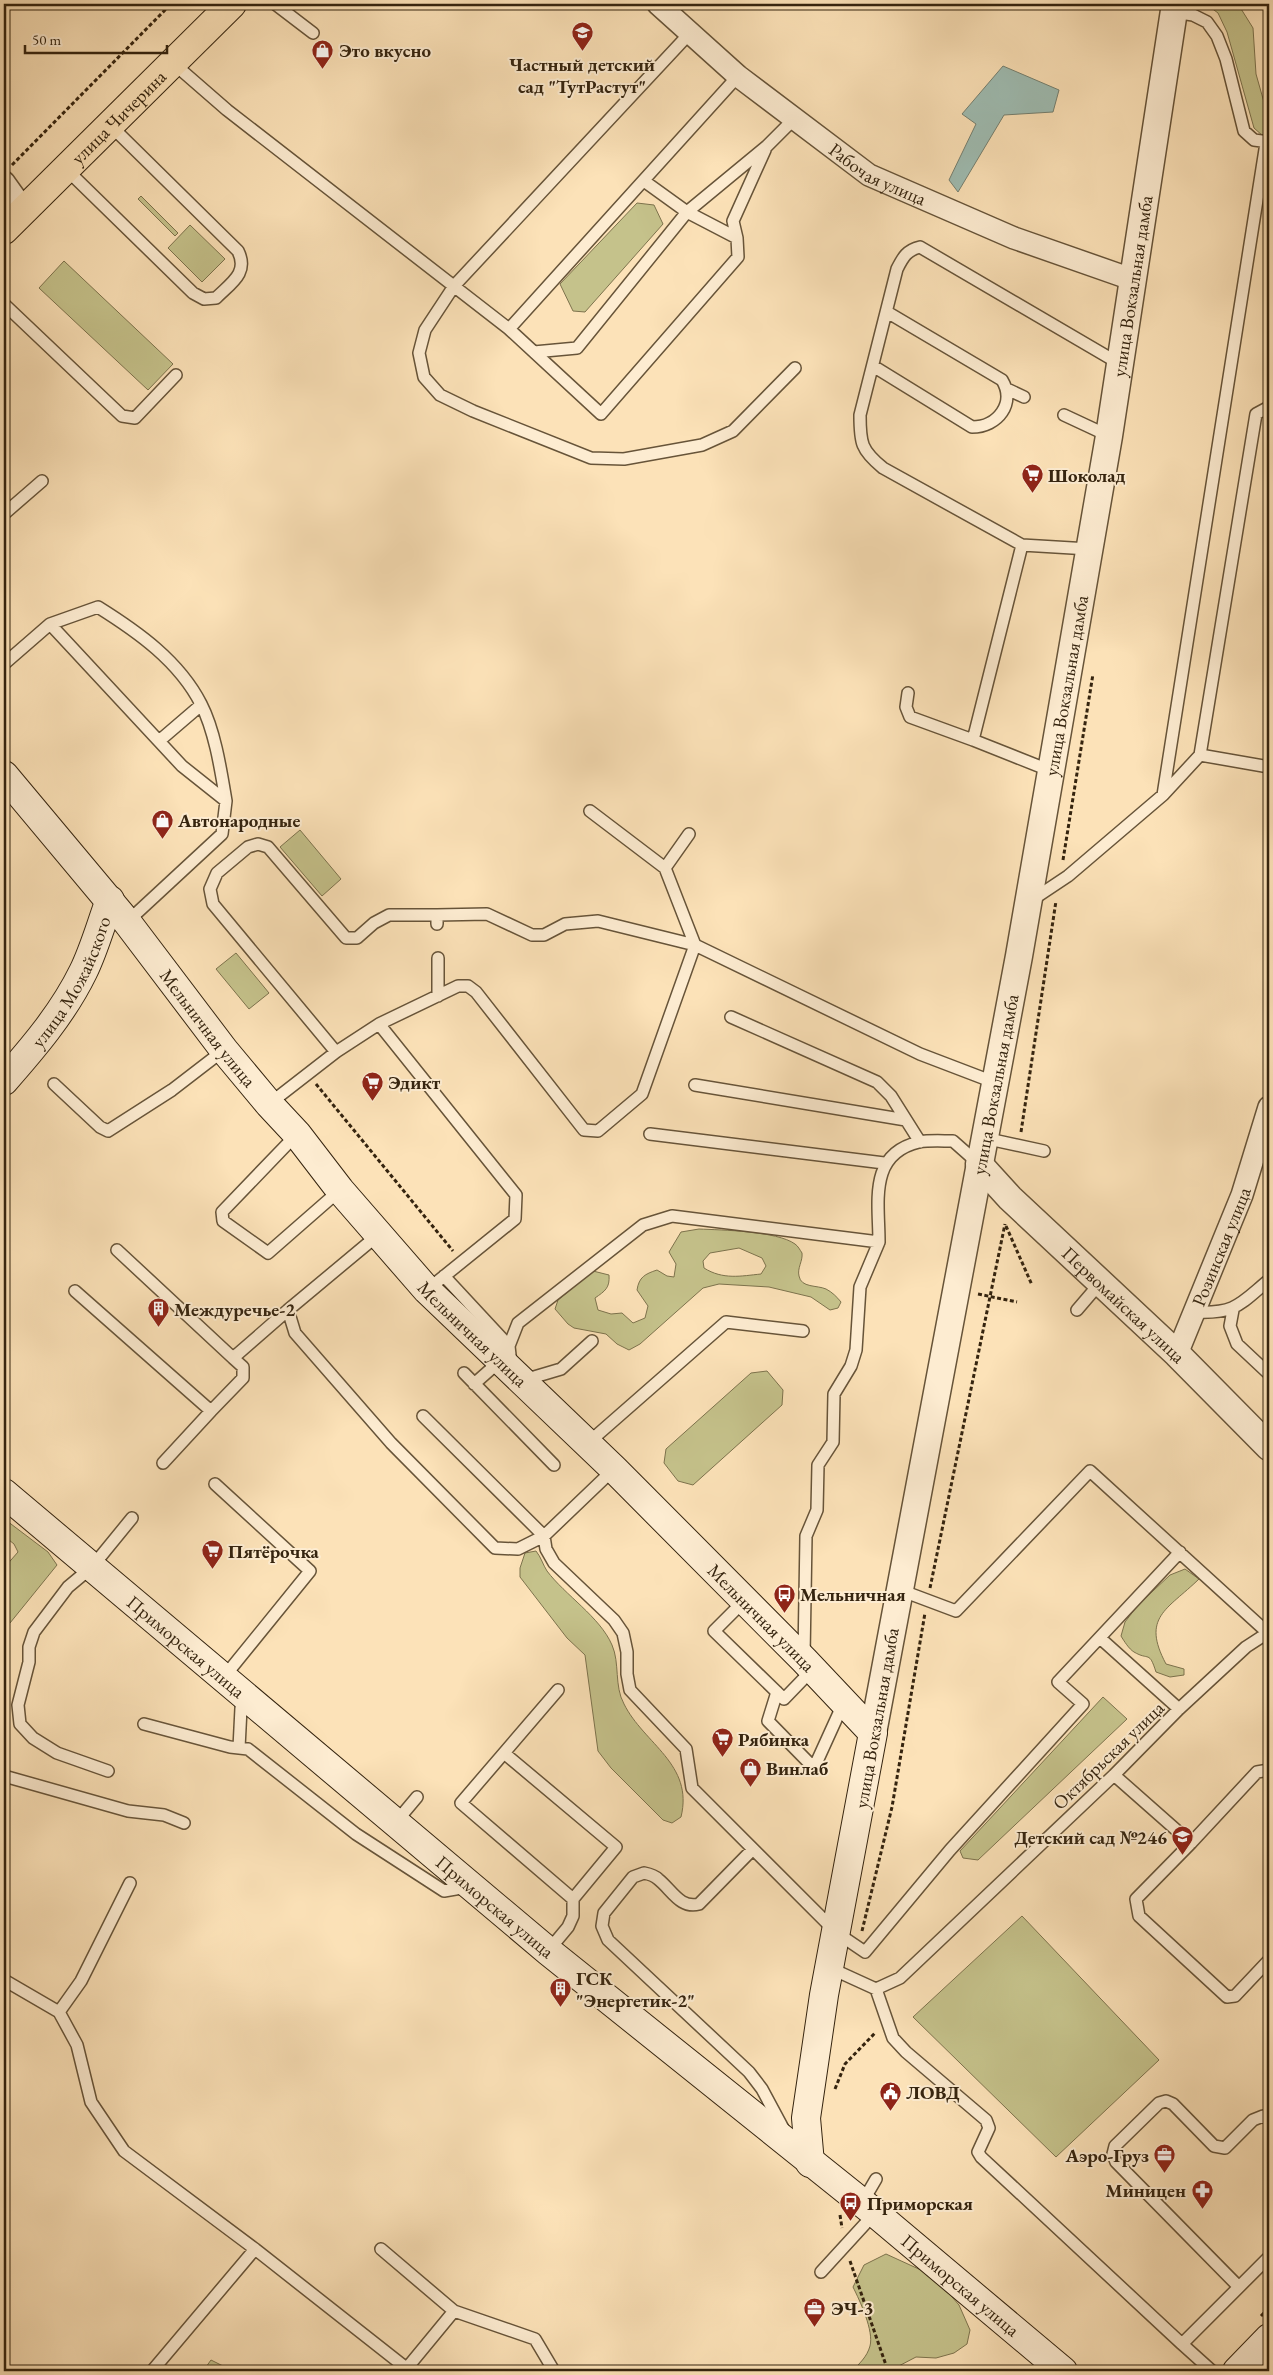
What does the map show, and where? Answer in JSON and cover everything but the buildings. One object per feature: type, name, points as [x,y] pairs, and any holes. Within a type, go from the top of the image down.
[{"type":"main road","name":"улица Чичерина","points":[[4,230],[232,4]]},
{"type":"main road","name":"Мельничная улица","points":[[4,775],[110,900],[224,1050],[297,1134],[378,1235],[435,1283],[588,1444],[809,1664],[873,1733]]},
{"type":"main road","name":"улица Можайского","points":[[4,1082],[58,1015],[83,972],[110,900]]},
{"type":"main road","name":"Приморская улица","points":[[4,1493],[548,1951],[802,2156],[859,2209],[1062,2371]]},
{"type":"main road","name":"улица Вокзальная дамба","points":[[802,2156],[806,2118],[830,1968],[873,1733]]},
{"type":"main road","points":[[1237,2371],[1269,2338]]},
{"type":"street","name":"Рабочая улица","points":[[658,4],[738,76],[870,175],[1014,238],[1134,280]]},
{"type":"street","name":"улица Вокзальная дамба","points":[[873,1733],[984,1138],[996,1083],[1051,771],[1109,436],[1175,8]]},
{"type":"street","points":[[7,174],[24,210]]},
{"type":"street","name":"Розинская улица","points":[[1177,1354],[1196,1312],[1242,1195],[1269,1107]]},
{"type":"street","name":"Первомайская улица","points":[[980,1164],[1010,1198],[1177,1354],[1269,1447]]},
{"type":"lane","points":[[275,4],[314,33]]},
{"type":"lane","points":[[1163,796],[1268,142],[1254,140],[1244,131],[1226,59],[1217,36],[1208,22],[1175,8]]},
{"type":"lane","points":[[690,33],[454,286],[425,330],[419,353],[424,377],[440,395],[473,411],[591,458],[624,460],[702,445],[733,431],[795,368]]},
{"type":"lane","points":[[173,63],[227,110],[509,329],[601,414],[738,257],[737,238],[733,221],[767,146]]},
{"type":"lane","points":[[509,329],[738,76]]},
{"type":"lane","points":[[534,352],[577,348],[687,212],[767,146],[795,118]]},
{"type":"lane","points":[[66,169],[192,294],[204,299],[216,298],[242,271],[243,261],[238,251],[110,125]]},
{"type":"lane","points":[[644,181],[687,212],[737,238]]},
{"type":"lane","points":[[1089,549],[1022,545],[883,468],[868,455],[860,439],[860,414],[897,269],[903,257],[910,249],[920,247],[1120,364]]},
{"type":"lane","points":[[4,304],[122,416],[135,418],[176,375]]},
{"type":"lane","points":[[873,366],[972,427],[991,424],[1000,414],[1008,399],[1007,389],[1002,380],[887,312]]},
{"type":"lane","points":[[1007,389],[1024,397]]},
{"type":"lane","points":[[1028,902],[1068,876],[1163,796],[1200,755],[1256,414],[1269,407]]},
{"type":"lane","points":[[1064,415],[1109,436]]},
{"type":"lane","points":[[4,514],[42,481]]},
{"type":"lane","points":[[973,740],[1022,545]]},
{"type":"lane","points":[[4,664],[50,624],[98,607],[129,626],[176,666],[202,705],[219,758],[226,801],[222,834],[127,922]]},
{"type":"lane","points":[[50,624],[182,766],[226,801]]},
{"type":"lane","points":[[908,693],[906,707],[910,717],[1051,771]]},
{"type":"lane","points":[[159,741],[202,705]]},
{"type":"lane","points":[[1200,755],[1269,767]]},
{"type":"lane","points":[[269,1104],[336,1052],[379,1024],[458,986],[468,986],[476,992],[584,1130],[598,1132],[642,1094],[695,945],[665,868],[590,811]]},
{"type":"lane","points":[[665,868],[689,834]]},
{"type":"lane","points":[[336,1052],[214,904],[210,889],[217,873],[248,847],[258,844],[268,847],[346,938],[357,938],[374,923],[389,915],[437,920],[487,914],[532,935],[544,935],[565,924],[598,920],[695,945],[920,1054],[996,1083]]},
{"type":"lane","points":[[438,958],[438,996]]},
{"type":"lane","points":[[731,1017],[877,1082],[891,1096],[920,1142]]},
{"type":"lane","points":[[379,1024],[516,1195],[515,1219],[435,1283]]},
{"type":"lane","points":[[54,1084],[100,1127],[108,1131],[172,1090],[224,1050]]},
{"type":"lane","points":[[695,1085],[906,1120]]},
{"type":"lane","points":[[297,1134],[222,1212],[222,1221],[268,1253],[340,1190]]},
{"type":"lane","points":[[650,1134],[884,1163]]},
{"type":"lane","points":[[984,1138],[1044,1151]]},
{"type":"lane","points":[[745,1600],[714,1631],[784,1699],[809,1664],[806,1536],[817,1510],[818,1465],[833,1442],[834,1394],[851,1366],[856,1350],[860,1287],[880,1242],[879,1183],[884,1163],[900,1148],[920,1142],[954,1141],[980,1164]]},
{"type":"lane","points":[[511,1364],[518,1324],[643,1225],[672,1216],[880,1242]]},
{"type":"lane","points":[[233,1358],[378,1235]]},
{"type":"lane","points":[[117,1250],[243,1367],[243,1378],[163,1463]]},
{"type":"lane","points":[[1196,1312],[1214,1313],[1233,1310],[1269,1280]]},
{"type":"lane","points":[[1077,1310],[1101,1282]]},
{"type":"lane","points":[[75,1291],[211,1411]]},
{"type":"lane","points":[[288,1310],[295,1333],[391,1443],[495,1548],[518,1549],[544,1536],[614,1469]]},
{"type":"lane","points":[[1233,1310],[1230,1326],[1237,1344],[1269,1374]]},
{"type":"lane","points":[[588,1444],[726,1322],[803,1331]]},
{"type":"lane","points":[[474,1384],[511,1364],[561,1369],[592,1341]]},
{"type":"lane","points":[[464,1373],[554,1464]]},
{"type":"lane","points":[[423,1416],[544,1536],[546,1549],[554,1562],[614,1620],[623,1633],[627,1652],[627,1674],[630,1690],[686,1749],[692,1788],[837,1933],[866,1952],[950,1850],[1083,1704],[1058,1682],[1180,1552]]},
{"type":"lane","points":[[900,1590],[956,1611],[1090,1471],[1269,1632]]},
{"type":"lane","points":[[215,1484],[310,1571],[224,1677]]},
{"type":"lane","points":[[108,1771],[57,1752],[33,1738],[20,1724],[18,1705],[29,1662],[29,1647],[34,1632],[68,1587],[92,1567],[132,1518]]},
{"type":"lane","name":"Октябрьская улица","points":[[876,1989],[900,1978],[1114,1775],[1179,1709],[1246,1647],[1269,1632]]},
{"type":"lane","points":[[1100,1638],[1179,1709]]},
{"type":"lane","points":[[558,1690],[461,1803],[573,1899]]},
{"type":"lane","points":[[777,1692],[768,1721],[814,1768],[844,1702]]},
{"type":"lane","points":[[239,1748],[241,1708],[249,1698]]},
{"type":"lane","points":[[144,1724],[248,1749],[356,1834],[444,1890],[471,1886]]},
{"type":"lane","points":[[504,1753],[616,1847],[573,1899],[573,1916],[568,1926],[548,1951]]},
{"type":"lane","points":[[1269,1770],[1257,1772],[1136,1900],[1139,1916],[1227,1998],[1235,1996],[1269,1960]]},
{"type":"lane","points":[[1114,1775],[1191,1842]]},
{"type":"lane","points":[[4,1776],[128,1811],[164,1815],[184,1823]]},
{"type":"lane","points":[[396,1822],[417,1798]]},
{"type":"lane","points":[[753,1849],[699,1904],[691,1906],[681,1902],[657,1877],[644,1873],[633,1877],[604,1913],[602,1926],[608,1940],[749,2072],[802,2156]]},
{"type":"lane","points":[[59,2012],[81,1981],[130,1882]]},
{"type":"lane","points":[[830,1968],[876,1989],[893,2038],[906,2052],[986,2120],[989,2128],[978,2152],[981,2157],[1212,2371]]},
{"type":"lane","points":[[4,1980],[59,2012],[77,2045],[90,2102],[124,2151],[255,2248],[408,2370],[454,2311]]},
{"type":"lane","points":[[1239,2287],[1116,2162],[1112,2154],[1115,2146],[1158,2103],[1166,2101],[1173,2104],[1214,2146],[1220,2148],[1225,2148],[1253,2120],[1263,2116],[1269,2120]]},
{"type":"lane","points":[[822,2272],[845,2247],[859,2209],[876,2179]]},
{"type":"lane","points":[[152,2371],[255,2248]]},
{"type":"lane","points":[[381,2249],[454,2311],[535,2339],[554,2371]]},
{"type":"lane","points":[[1182,2344],[1269,2257]]},
{"type":"path","points":[[7,174],[171,4]]},
{"type":"path","points":[[308,1074],[462,1262]]},
{"type":"path","points":[[1005,1224],[1032,1285]]},
{"type":"path","points":[[956,1290],[1017,1302]]},
{"type":"path","points":[[859,2209],[845,2247],[888,2371]]},
{"type":"shaded area","points":[[1206,4],[1238,4],[1253,28],[1256,74],[1269,120],[1269,134],[1263,136],[1254,128],[1227,32],[1218,13]]},
{"type":"shaded area","points":[[141,196],[178,233],[175,236],[138,199]]},
{"type":"shaded area","points":[[637,203],[654,205],[663,224],[585,312],[573,311],[560,284]]},
{"type":"shaded area","points":[[190,225],[225,259],[202,282],[168,248]]},
{"type":"shaded area","points":[[64,261],[173,364],[148,390],[39,288]]},
{"type":"shaded area","points":[[300,830],[341,879],[322,896],[280,847]]},
{"type":"shaded area","points":[[236,953],[269,993],[249,1009],[216,969]]},
{"type":"shaded area","points":[[699,1229],[735,1231],[776,1236],[787,1240],[796,1245],[802,1253],[799,1270],[800,1280],[803,1283],[826,1289],[841,1302],[838,1308],[830,1310],[811,1297],[769,1287],[719,1284],[703,1288],[640,1344],[629,1350],[617,1344],[606,1334],[574,1328],[555,1309],[558,1300],[593,1271],[609,1275],[609,1283],[606,1289],[595,1298],[598,1310],[611,1314],[622,1313],[633,1323],[645,1318],[648,1306],[637,1290],[639,1282],[646,1275],[657,1270],[667,1276],[674,1277],[676,1264],[669,1252],[681,1232]],"holes":[[[739,1248],[762,1258],[766,1266],[761,1274],[739,1276],[725,1276],[711,1272],[704,1268],[703,1261],[710,1253]]]},
{"type":"shaded area","points":[[767,1371],[783,1390],[782,1405],[693,1485],[678,1481],[664,1463],[666,1449],[751,1373]]},
{"type":"shaded area","points":[[7,1521],[48,1552],[57,1565],[10,1623],[4,1617],[4,1568],[18,1552],[14,1544],[4,1536],[4,1526]]},
{"type":"shaded area","points":[[536,1551],[554,1580],[591,1616],[606,1635],[612,1645],[616,1659],[619,1690],[624,1704],[674,1769],[680,1783],[683,1799],[681,1817],[672,1823],[663,1820],[611,1768],[598,1751],[585,1655],[567,1638],[520,1577],[520,1568],[525,1553]]},
{"type":"shaded area","points":[[1185,1569],[1199,1579],[1168,1607],[1157,1625],[1156,1635],[1159,1648],[1166,1664],[1184,1669],[1184,1675],[1170,1677],[1156,1672],[1150,1658],[1132,1651],[1121,1636],[1125,1622],[1138,1605],[1170,1575]]},
{"type":"shaded area","points":[[1103,1697],[1127,1719],[978,1860],[963,1858],[960,1851]]},
{"type":"shaded area","points":[[1022,1916],[1159,2060],[1056,2157],[913,2017]]},
{"type":"shaded area","points":[[886,2254],[934,2276],[959,2305],[970,2330],[967,2344],[954,2353],[936,2358],[916,2357],[893,2369],[852,2371],[867,2354],[871,2340],[866,2316],[853,2287],[864,2265]]},
{"type":"shaded area","points":[[211,2360],[233,2371],[203,2371]]},
{"type":"water","points":[[1003,66],[1059,90],[1053,112],[1004,115],[958,192],[949,180],[976,124],[962,114]]},
{"type":"place","name":"Частный детский сад \"ТутРастут\"","points":[[582,52]]},
{"type":"place","name":"Это вкусно","points":[[323,69]]},
{"type":"place","name":"Шоколад","points":[[1032,494]]},
{"type":"place","name":"Автонародные","points":[[162,839]]},
{"type":"place","name":"Эдикт","points":[[372,1101]]},
{"type":"place","name":"Междуречье-2","points":[[158,1328]]},
{"type":"place","name":"Пятёрочка","points":[[212,1570]]},
{"type":"place","name":"Мельничная","points":[[784,1613]]},
{"type":"place","name":"Рябинка","points":[[722,1758]]},
{"type":"place","name":"Винлаб","points":[[750,1787]]},
{"type":"place","name":"Детский сад №246","points":[[1183,1856]]},
{"type":"place","name":"ГСК \"Энергетик-2\"","points":[[560,2008]]},
{"type":"place","name":"ЛОВД","points":[[890,2111]]},
{"type":"place","name":"Аэро-Груз","points":[[1165,2174]]},
{"type":"place","name":"Миницен","points":[[1202,2209]]},
{"type":"place","name":"Приморская","points":[[851,2222]]},
{"type":"place","name":"ЭЧ-3","points":[[815,2327]]}]
